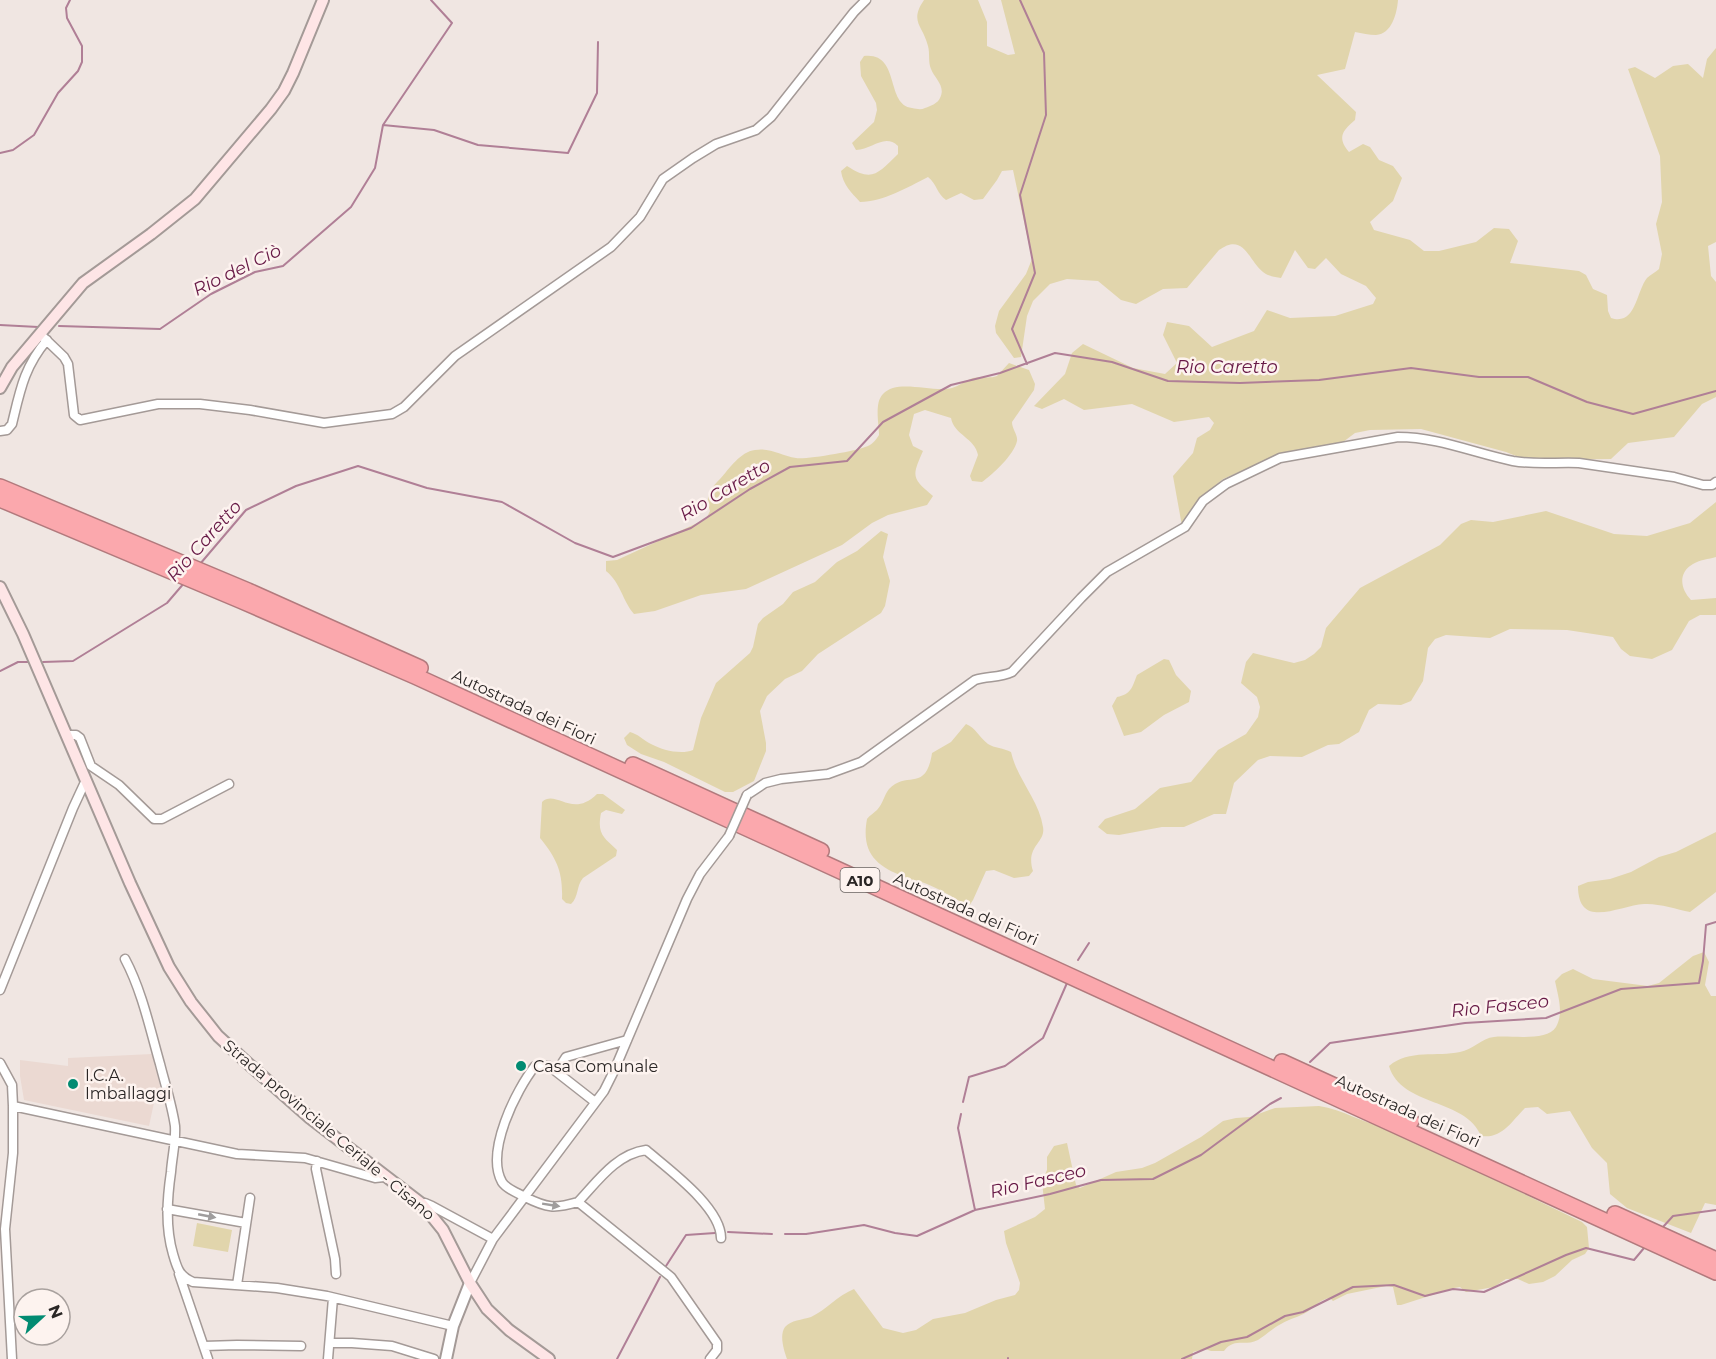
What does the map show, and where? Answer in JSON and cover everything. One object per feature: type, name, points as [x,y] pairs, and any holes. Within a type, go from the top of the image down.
[{"type":"highway","name":"Autostrada dei Fiori","points":[[0,488],[227,582],[422,668],[1716,1260]]},
{"type":"highway","name":"Autostrada dei Fiori","points":[[0,499],[415,676],[1716,1272]]},
{"type":"main road","points":[[0,388],[12,368],[44,337],[83,283],[195,199],[236,152],[284,91],[323,0]]},
{"type":"main road","name":"Strada provinciale Ceriale - Cisano","points":[[0,587],[23,634],[149,925],[170,967],[196,1009],[218,1036],[310,1118],[422,1204],[443,1230],[470,1283],[495,1318],[549,1359]]},
{"type":"street","points":[[0,431],[7,430],[12,424],[22,380],[44,337],[68,364],[74,415],[80,420],[158,404],[200,404],[240,408],[324,423],[392,414],[404,407],[455,356],[611,248],[640,218],[663,179],[716,144],[756,129],[771,117],[866,0]]},
{"type":"street","points":[[446,1359],[453,1326],[470,1283],[493,1239],[610,1080],[687,899],[700,874],[729,836],[747,795],[765,783],[828,774],[861,762],[975,680],[1005,676],[1012,672],[1107,573],[1185,527],[1203,501],[1226,483],[1280,458],[1398,437],[1413,437],[1436,440],[1515,461],[1543,465],[1564,462],[1579,463],[1674,477],[1703,485],[1712,485],[1716,482]]},
{"type":"street","points":[[67,735],[76,735],[80,738],[91,766],[119,785],[154,819],[162,819],[229,784]]},
{"type":"street","points":[[0,990],[72,808],[86,780]]},
{"type":"street","points":[[125,959],[133,973],[156,1050],[175,1127],[167,1221],[171,1247],[208,1359]]},
{"type":"street","points":[[557,1071],[566,1057],[627,1040]]},
{"type":"street","points":[[0,1063],[12,1085],[13,1106],[13,1153],[5,1229],[12,1359]]},
{"type":"street","points":[[595,1102],[549,1066],[535,1066],[525,1078],[507,1117],[496,1150],[502,1184],[538,1203],[557,1208],[578,1202],[608,1169],[636,1151],[646,1150],[697,1194],[720,1225],[721,1238]]},
{"type":"street","points":[[0,1085],[12,1085]]},
{"type":"street","points":[[13,1106],[237,1154],[304,1158],[375,1178],[384,1177]]},
{"type":"street","points":[[317,1161],[316,1168],[336,1274]]},
{"type":"street","points":[[237,1285],[250,1198]]},
{"type":"street","points":[[578,1202],[671,1277],[717,1343],[717,1350],[710,1359]]},
{"type":"street","points":[[422,1204],[425,1203],[439,1209],[493,1239]]},
{"type":"street","points":[[167,1209],[246,1223]]},
{"type":"street","points":[[179,1272],[184,1278],[193,1282],[286,1289],[453,1326]]},
{"type":"street","points":[[328,1359],[333,1298]]},
{"type":"street","points":[[330,1343],[392,1346],[434,1359]]},
{"type":"street","points":[[204,1347],[301,1346]]},
{"type":"shaded area","points":[[924,0],[978,0],[987,22],[987,46],[1008,55],[1015,54],[1001,0],[1398,0],[1395,17],[1386,31],[1376,35],[1355,32],[1345,69],[1317,75],[1356,112],[1355,120],[1344,131],[1342,139],[1349,152],[1363,144],[1370,147],[1379,160],[1393,166],[1402,178],[1393,201],[1370,222],[1374,230],[1410,240],[1424,251],[1439,251],[1476,242],[1494,228],[1509,229],[1518,241],[1510,263],[1579,271],[1586,275],[1593,289],[1607,295],[1611,318],[1619,319],[1630,313],[1643,284],[1659,269],[1662,254],[1656,224],[1662,202],[1660,156],[1628,69],[1635,67],[1655,78],[1673,66],[1688,64],[1703,78],[1707,59],[1716,48],[1716,242],[1708,246],[1711,276],[1716,282],[1716,397],[1702,404],[1674,437],[1628,443],[1611,459],[1526,460],[1506,452],[1421,429],[1370,430],[1355,433],[1343,442],[1286,452],[1223,479],[1196,502],[1182,526],[1173,476],[1193,453],[1197,438],[1210,430],[1214,423],[1209,417],[1174,422],[1132,404],[1084,410],[1064,399],[1042,409],[1034,406],[1065,374],[1072,353],[1083,344],[1133,368],[1165,374],[1177,363],[1163,335],[1167,322],[1189,326],[1212,347],[1254,331],[1267,310],[1290,318],[1335,316],[1373,304],[1376,298],[1366,286],[1341,274],[1326,258],[1315,269],[1308,268],[1295,250],[1281,278],[1263,272],[1240,246],[1227,245],[1219,250],[1187,288],[1163,289],[1136,304],[1121,300],[1098,281],[1067,279],[1050,284],[1033,301],[1027,316],[1021,357],[1014,358],[996,333],[995,326],[999,311],[1026,274],[1032,259],[1013,170],[1002,171],[983,199],[974,200],[961,193],[946,200],[928,177],[878,200],[860,202],[848,188],[842,176],[841,171],[847,166],[863,174],[875,174],[898,154],[898,146],[893,142],[883,142],[856,150],[852,143],[874,122],[877,110],[876,103],[861,76],[860,62],[864,56],[876,57],[883,62],[898,98],[904,105],[922,109],[938,101],[942,94],[941,86],[931,69],[928,46],[917,19]]},
{"type":"shaded area","points":[[1009,363],[1029,370],[1035,384],[1034,390],[1012,422],[1017,441],[1012,452],[982,482],[972,481],[970,476],[978,455],[973,444],[956,429],[951,418],[925,410],[914,414],[909,435],[913,446],[923,451],[916,476],[921,485],[933,496],[927,505],[888,515],[872,523],[842,545],[746,589],[701,595],[655,611],[634,614],[615,581],[606,571],[606,561],[617,560],[706,519],[710,511],[708,497],[711,490],[736,461],[750,451],[766,450],[801,458],[830,455],[865,447],[879,435],[880,398],[889,389],[906,386],[952,388],[973,378],[997,376]]},
{"type":"shaded area","points":[[1716,502],[1716,557],[1693,564],[1685,572],[1682,582],[1691,600],[1716,598],[1716,615],[1700,615],[1689,621],[1672,650],[1652,659],[1630,656],[1621,649],[1613,637],[1567,630],[1510,629],[1490,638],[1446,635],[1435,639],[1428,648],[1423,681],[1411,701],[1401,705],[1378,704],[1369,710],[1359,732],[1339,744],[1328,745],[1302,757],[1270,756],[1258,760],[1234,783],[1226,814],[1214,814],[1184,827],[1162,827],[1119,835],[1107,834],[1098,827],[1105,819],[1135,809],[1160,788],[1191,782],[1218,750],[1246,734],[1258,717],[1260,707],[1257,697],[1241,683],[1246,662],[1253,653],[1294,663],[1305,660],[1321,647],[1326,628],[1360,588],[1440,545],[1461,524],[1471,520],[1493,522],[1546,511],[1614,534],[1647,536],[1690,523]]},
{"type":"shaded area","points":[[881,531],[888,534],[883,557],[890,581],[885,606],[881,613],[818,654],[802,671],[785,679],[767,696],[760,711],[766,751],[754,781],[733,792],[725,792],[664,762],[641,754],[627,745],[624,738],[630,732],[666,750],[683,752],[693,750],[701,718],[716,683],[750,653],[758,624],[763,618],[783,604],[793,592],[815,582],[837,562],[857,551]]},
{"type":"shaded area","points":[[1164,659],[1169,660],[1176,675],[1191,691],[1189,702],[1164,715],[1141,732],[1124,736],[1112,706],[1117,697],[1130,690],[1137,675]]},
{"type":"shaded area","points":[[966,724],[988,744],[1011,752],[1041,817],[1043,827],[1042,837],[1033,850],[1031,863],[1033,871],[1029,876],[1014,878],[994,870],[986,871],[969,906],[933,886],[895,873],[878,863],[868,849],[866,840],[867,819],[879,808],[889,789],[902,781],[921,777],[929,765],[932,753],[951,742]]},
{"type":"shaded area","points":[[597,794],[603,794],[625,810],[622,814],[606,810],[601,813],[602,834],[617,850],[616,856],[583,878],[574,901],[571,904],[566,903],[562,899],[558,866],[540,838],[542,802],[553,799],[580,804]]},
{"type":"shaded area","points":[[1716,832],[1716,892],[1690,912],[1649,904],[1634,905],[1613,911],[1593,912],[1585,908],[1580,900],[1578,886],[1631,872]]},
{"type":"shaded area","points":[[1704,952],[1709,962],[1705,985],[1711,996],[1716,996],[1716,1205],[1705,1203],[1691,1233],[1627,1208],[1610,1194],[1607,1163],[1592,1148],[1570,1111],[1547,1114],[1538,1107],[1525,1108],[1500,1132],[1495,1135],[1481,1136],[1473,1124],[1462,1115],[1406,1089],[1396,1079],[1389,1066],[1414,1055],[1464,1051],[1485,1039],[1528,1037],[1551,1032],[1556,1027],[1560,1016],[1555,981],[1562,974],[1573,969],[1593,979],[1648,986],[1659,983],[1693,956]]},
{"type":"shaded area","points":[[152,1054],[162,1094],[155,1098],[149,1126],[24,1100],[20,1060],[68,1066],[68,1058]]},
{"type":"shaded area","points":[[1319,1106],[1388,1128],[1582,1222],[1587,1227],[1589,1248],[1585,1254],[1572,1260],[1555,1276],[1543,1282],[1529,1284],[1518,1279],[1506,1279],[1494,1287],[1466,1292],[1460,1287],[1454,1288],[1401,1305],[1397,1305],[1393,1287],[1386,1286],[1347,1294],[1333,1301],[1330,1298],[1326,1299],[1258,1340],[1232,1344],[1224,1351],[1205,1349],[1193,1352],[1192,1359],[787,1359],[782,1339],[785,1327],[811,1317],[854,1289],[883,1328],[903,1333],[916,1330],[933,1319],[965,1313],[1015,1295],[1020,1283],[1004,1231],[1035,1217],[1045,1209],[1042,1182],[1047,1170],[1047,1157],[1054,1146],[1067,1143],[1076,1185],[1080,1188],[1116,1172],[1142,1168],[1155,1163],[1201,1137],[1223,1121],[1250,1117],[1275,1108]]},
{"type":"shaded area","points":[[197,1223],[232,1230],[228,1252],[193,1246]]},
{"type":"waterway","points":[[0,153],[13,150],[34,135],[58,93],[78,71],[82,62],[82,46],[67,18],[66,8],[70,0]]},
{"type":"waterway","name":"Rio del Ciò","points":[[59,326],[160,329],[211,294],[255,272],[283,266],[351,207],[375,168],[383,125],[452,23],[431,0]]},
{"type":"waterway","points":[[1020,0],[1044,53],[1046,115],[1020,195],[1035,273],[1012,329],[1027,364]]},
{"type":"waterway","points":[[383,125],[434,130],[478,145],[568,153],[597,93],[598,42]]},
{"type":"waterway","name":"Rio del Ciò","points":[[0,325],[38,327]]},
{"type":"waterway","name":"Rio Caretto","points":[[200,564],[246,510],[296,486],[358,466],[427,488],[502,502],[575,543],[613,557],[691,528],[750,489],[790,467],[847,461],[883,422],[951,385],[1000,373],[1055,353],[1112,362],[1168,381],[1240,383],[1319,380],[1411,368],[1479,377],[1528,377],[1587,402],[1633,414],[1716,391]]},
{"type":"waterway","name":"Rio Caretto","points":[[43,662],[73,661],[167,603],[185,582]]},
{"type":"waterway","name":"Rio Caretto","points":[[0,671],[18,662],[29,662]]},
{"type":"waterway","name":"Rio Fasceo","points":[[1310,1062],[1330,1043],[1465,1023],[1546,1018],[1621,989],[1699,983],[1706,925],[1716,922]]},
{"type":"waterway","points":[[1078,960],[1089,943]]},
{"type":"waterway","points":[[963,1102],[969,1077],[1005,1066],[1043,1038],[1067,983]]},
{"type":"waterway","name":"Rio Fasceo","points":[[785,1234],[806,1234],[864,1225],[917,1236],[975,1210],[1050,1194],[1101,1180],[1153,1179],[1201,1155],[1281,1098]]},
{"type":"waterway","points":[[961,1114],[958,1128],[975,1210]]},
{"type":"waterway","points":[[1663,1227],[1673,1216],[1716,1210]]},
{"type":"waterway","name":"Rio Fasceo","points":[[728,1232],[772,1234]]},
{"type":"waterway","name":"Rio Fasceo","points":[[666,1266],[686,1235],[715,1233]]},
{"type":"waterway","points":[[1182,1359],[1221,1342],[1247,1337],[1285,1316],[1303,1312],[1353,1287],[1394,1285],[1425,1296],[1453,1289],[1484,1292],[1586,1248],[1634,1260],[1644,1248]]},
{"type":"waterway","name":"Rio Fasceo","points":[[617,1359],[660,1277]]},
{"type":"place","name":"Casa Comunale","points":[[521,1066]]},
{"type":"place","name":"I.C.A. Imballaggi","points":[[73,1084]]}]
